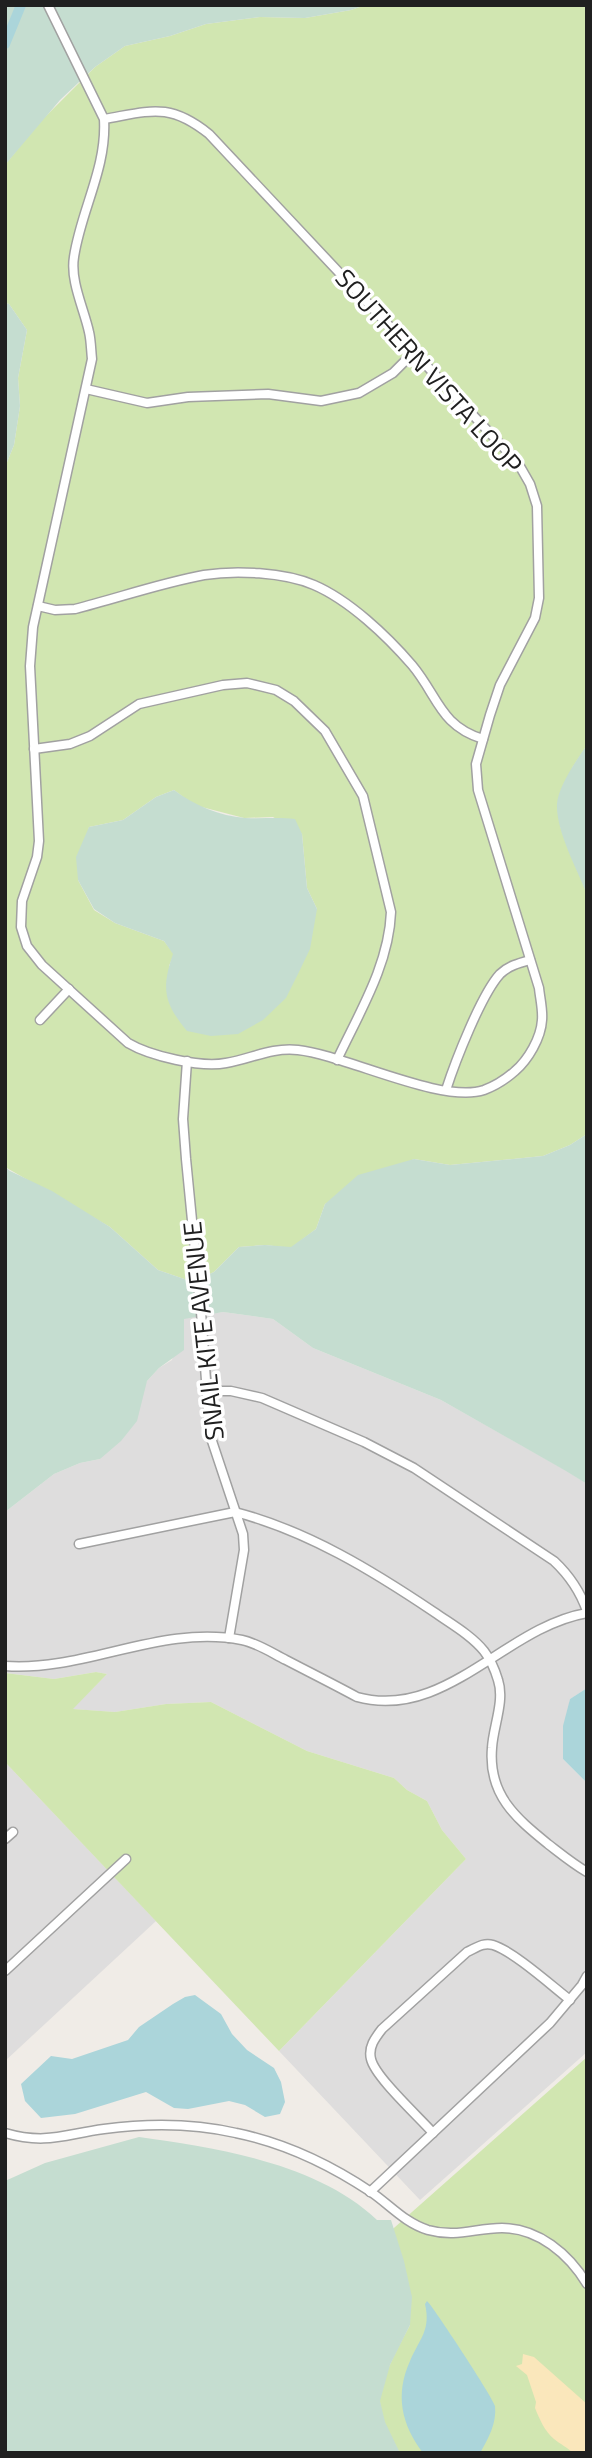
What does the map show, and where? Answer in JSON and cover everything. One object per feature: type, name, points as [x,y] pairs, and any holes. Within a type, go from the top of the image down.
[{"type":"street","name":"SOUTHERN VISTA LOOP","points":[[48,5],[104,120],[105,139],[100,168],[73,258],[75,277],[90,335],[92,359],[33,627],[30,666],[39,841],[37,857],[22,901],[21,927],[27,946],[42,965],[128,1043],[145,1053],[163,1058],[224,1064],[274,1049],[301,1050],[446,1090],[482,1091],[504,1080],[523,1065],[535,1044],[542,1021],[539,988],[478,790],[476,764],[500,685],[535,618],[539,598],[537,506],[530,484],[518,463],[209,134],[190,120],[158,110],[104,120]]},
{"type":"street","points":[[86,388],[147,403],[188,397],[268,394],[321,401],[359,393],[393,373],[414,352]]},
{"type":"street","points":[[38,606],[55,610],[75,609],[204,575],[245,572],[284,577],[313,585],[356,611],[413,667],[443,714],[454,726],[483,740]]},
{"type":"street","points":[[34,749],[71,744],[90,736],[139,705],[223,685],[247,683],[276,690],[294,701],[325,731],[363,796],[391,912],[386,955],[337,1060]]},
{"type":"street","points":[[446,1090],[486,993],[500,974],[510,966],[530,960]]},
{"type":"street","points":[[40,1020],[69,989]]},
{"type":"street","name":"SNAIL KITE AVENUE","points":[[187,1060],[183,1119],[210,1435],[243,1534],[244,1550],[229,1638]]},
{"type":"street","points":[[5,1666],[21,1667],[74,1659],[171,1639],[205,1635],[245,1640],[357,1697],[374,1701],[416,1698],[436,1690],[546,1628],[570,1616],[587,1612],[581,1595],[567,1573],[554,1561],[414,1468],[364,1442],[262,1398],[231,1391],[207,1391]]},
{"type":"street","points":[[79,1544],[236,1512],[319,1544],[377,1574],[464,1633],[483,1650],[500,1683],[499,1707],[491,1750],[493,1773],[498,1788],[516,1817],[587,1872]]},
{"type":"street","points":[[5,1839],[13,1832]]},
{"type":"street","points":[[5,1971],[125,1859]]},
{"type":"street","points":[[433,2133],[379,2075],[371,2062],[373,2042],[382,2029],[467,1952],[482,1944],[494,1945],[512,1955],[570,2000]]},
{"type":"street","points":[[370,2192],[550,2023],[587,1976]]},
{"type":"street","points":[[5,2133],[19,2137],[52,2139],[100,2129],[172,2123],[272,2141],[329,2166],[370,2192],[396,2213],[429,2230],[464,2234],[502,2228],[543,2239],[569,2260],[587,2284]]},
{"type":"shaded area","points":[[223,1312],[273,1319],[313,1348],[441,1400],[587,1484],[587,1688],[570,1699],[563,1759],[587,1783],[587,2052],[420,2200],[279,2051],[466,1859],[442,1830],[427,1801],[407,1790],[394,1778],[307,1751],[211,1702],[166,1704],[115,1712],[72,1709],[107,1674],[96,1672],[54,1679],[5,1673],[5,1512],[54,1474],[80,1463],[100,1459],[147,1381],[159,1368],[172,1360],[184,1318]]},
{"type":"shaded area","points":[[5,1762],[156,1921],[5,2061]]},
{"type":"green space","points":[[5,5],[365,5],[305,18],[260,17],[206,24],[170,36],[125,46],[95,67],[60,100],[5,165]]},
{"type":"green space","points":[[365,5],[587,5],[587,745],[572,768],[560,826],[587,894],[587,1134],[570,1145],[543,1156],[450,1165],[414,1159],[325,1204],[316,1229],[291,1248],[265,1245],[239,1247],[214,1272],[193,1282],[158,1270],[110,1227],[5,1167],[5,467],[14,445],[20,406],[18,378],[27,330],[9,304],[5,303],[5,165],[37,125],[95,67],[125,46],[170,36],[206,24],[260,17],[305,18]],"holes":[[[174,790],[194,805],[244,818],[273,817],[302,834],[307,888],[317,909],[169,966],[174,954],[164,941],[115,923],[94,910],[78,880],[89,827],[123,820],[156,797]]]},
{"type":"green space","points":[[5,303],[9,304],[27,330],[18,378],[20,406],[14,445],[5,467]]},
{"type":"green space","points":[[587,745],[587,894],[563,838],[557,804],[564,782]]},
{"type":"green space","points":[[174,790],[199,805],[226,815],[295,819],[302,834],[307,888],[317,909],[310,949],[286,998],[263,1020],[238,1034],[211,1036],[187,1031],[169,1004],[166,986],[173,954],[164,941],[115,923],[94,909],[78,880],[76,857],[89,827],[123,820],[156,797]]},
{"type":"green space","points":[[587,1134],[587,1484],[441,1400],[313,1348],[273,1319],[223,1312],[184,1319],[184,1350],[159,1368],[147,1381],[137,1421],[121,1441],[100,1459],[80,1463],[54,1474],[5,1512],[5,1167],[52,1191],[110,1227],[158,1270],[193,1282],[214,1272],[239,1247],[291,1247],[316,1229],[325,1204],[358,1175],[414,1159],[450,1165],[543,1156],[570,1145]]},
{"type":"green space","points":[[96,1672],[107,1674],[73,1709],[115,1712],[166,1704],[211,1702],[307,1751],[394,1778],[407,1790],[427,1801],[442,1830],[466,1859],[279,2051],[5,1762],[5,1673],[54,1679]]},
{"type":"green space","points":[[587,2057],[587,2453],[400,2453],[384,2422],[380,2402],[391,2363],[410,2325],[386,2235]]},
{"type":"green space","points":[[139,2137],[265,2161],[325,2185],[353,2201],[377,2220],[391,2220],[412,2297],[410,2325],[390,2365],[380,2401],[385,2422],[400,2453],[5,2453],[5,2181],[45,2163]]},
{"type":"sand","points":[[523,2354],[534,2357],[587,2404],[587,2453],[573,2453],[545,2429],[535,2408],[536,2402],[527,2375],[516,2366],[522,2364]]},
{"type":"water","points":[[587,1688],[587,1783],[563,1759],[563,1726],[570,1699]]},
{"type":"water","points":[[195,1995],[221,2014],[232,2034],[247,2050],[274,2068],[281,2082],[285,2102],[280,2114],[265,2117],[245,2105],[229,2101],[188,2109],[174,2108],[146,2092],[75,2114],[41,2118],[25,2101],[21,2084],[51,2056],[72,2059],[128,2040],[139,2027],[173,2004]]},
{"type":"water","points":[[427,2301],[495,2406],[493,2425],[480,2453],[423,2453],[405,2420],[402,2397],[405,2373],[426,2327]]},
{"type":"waterway","points":[[5,44],[21,5]]}]
